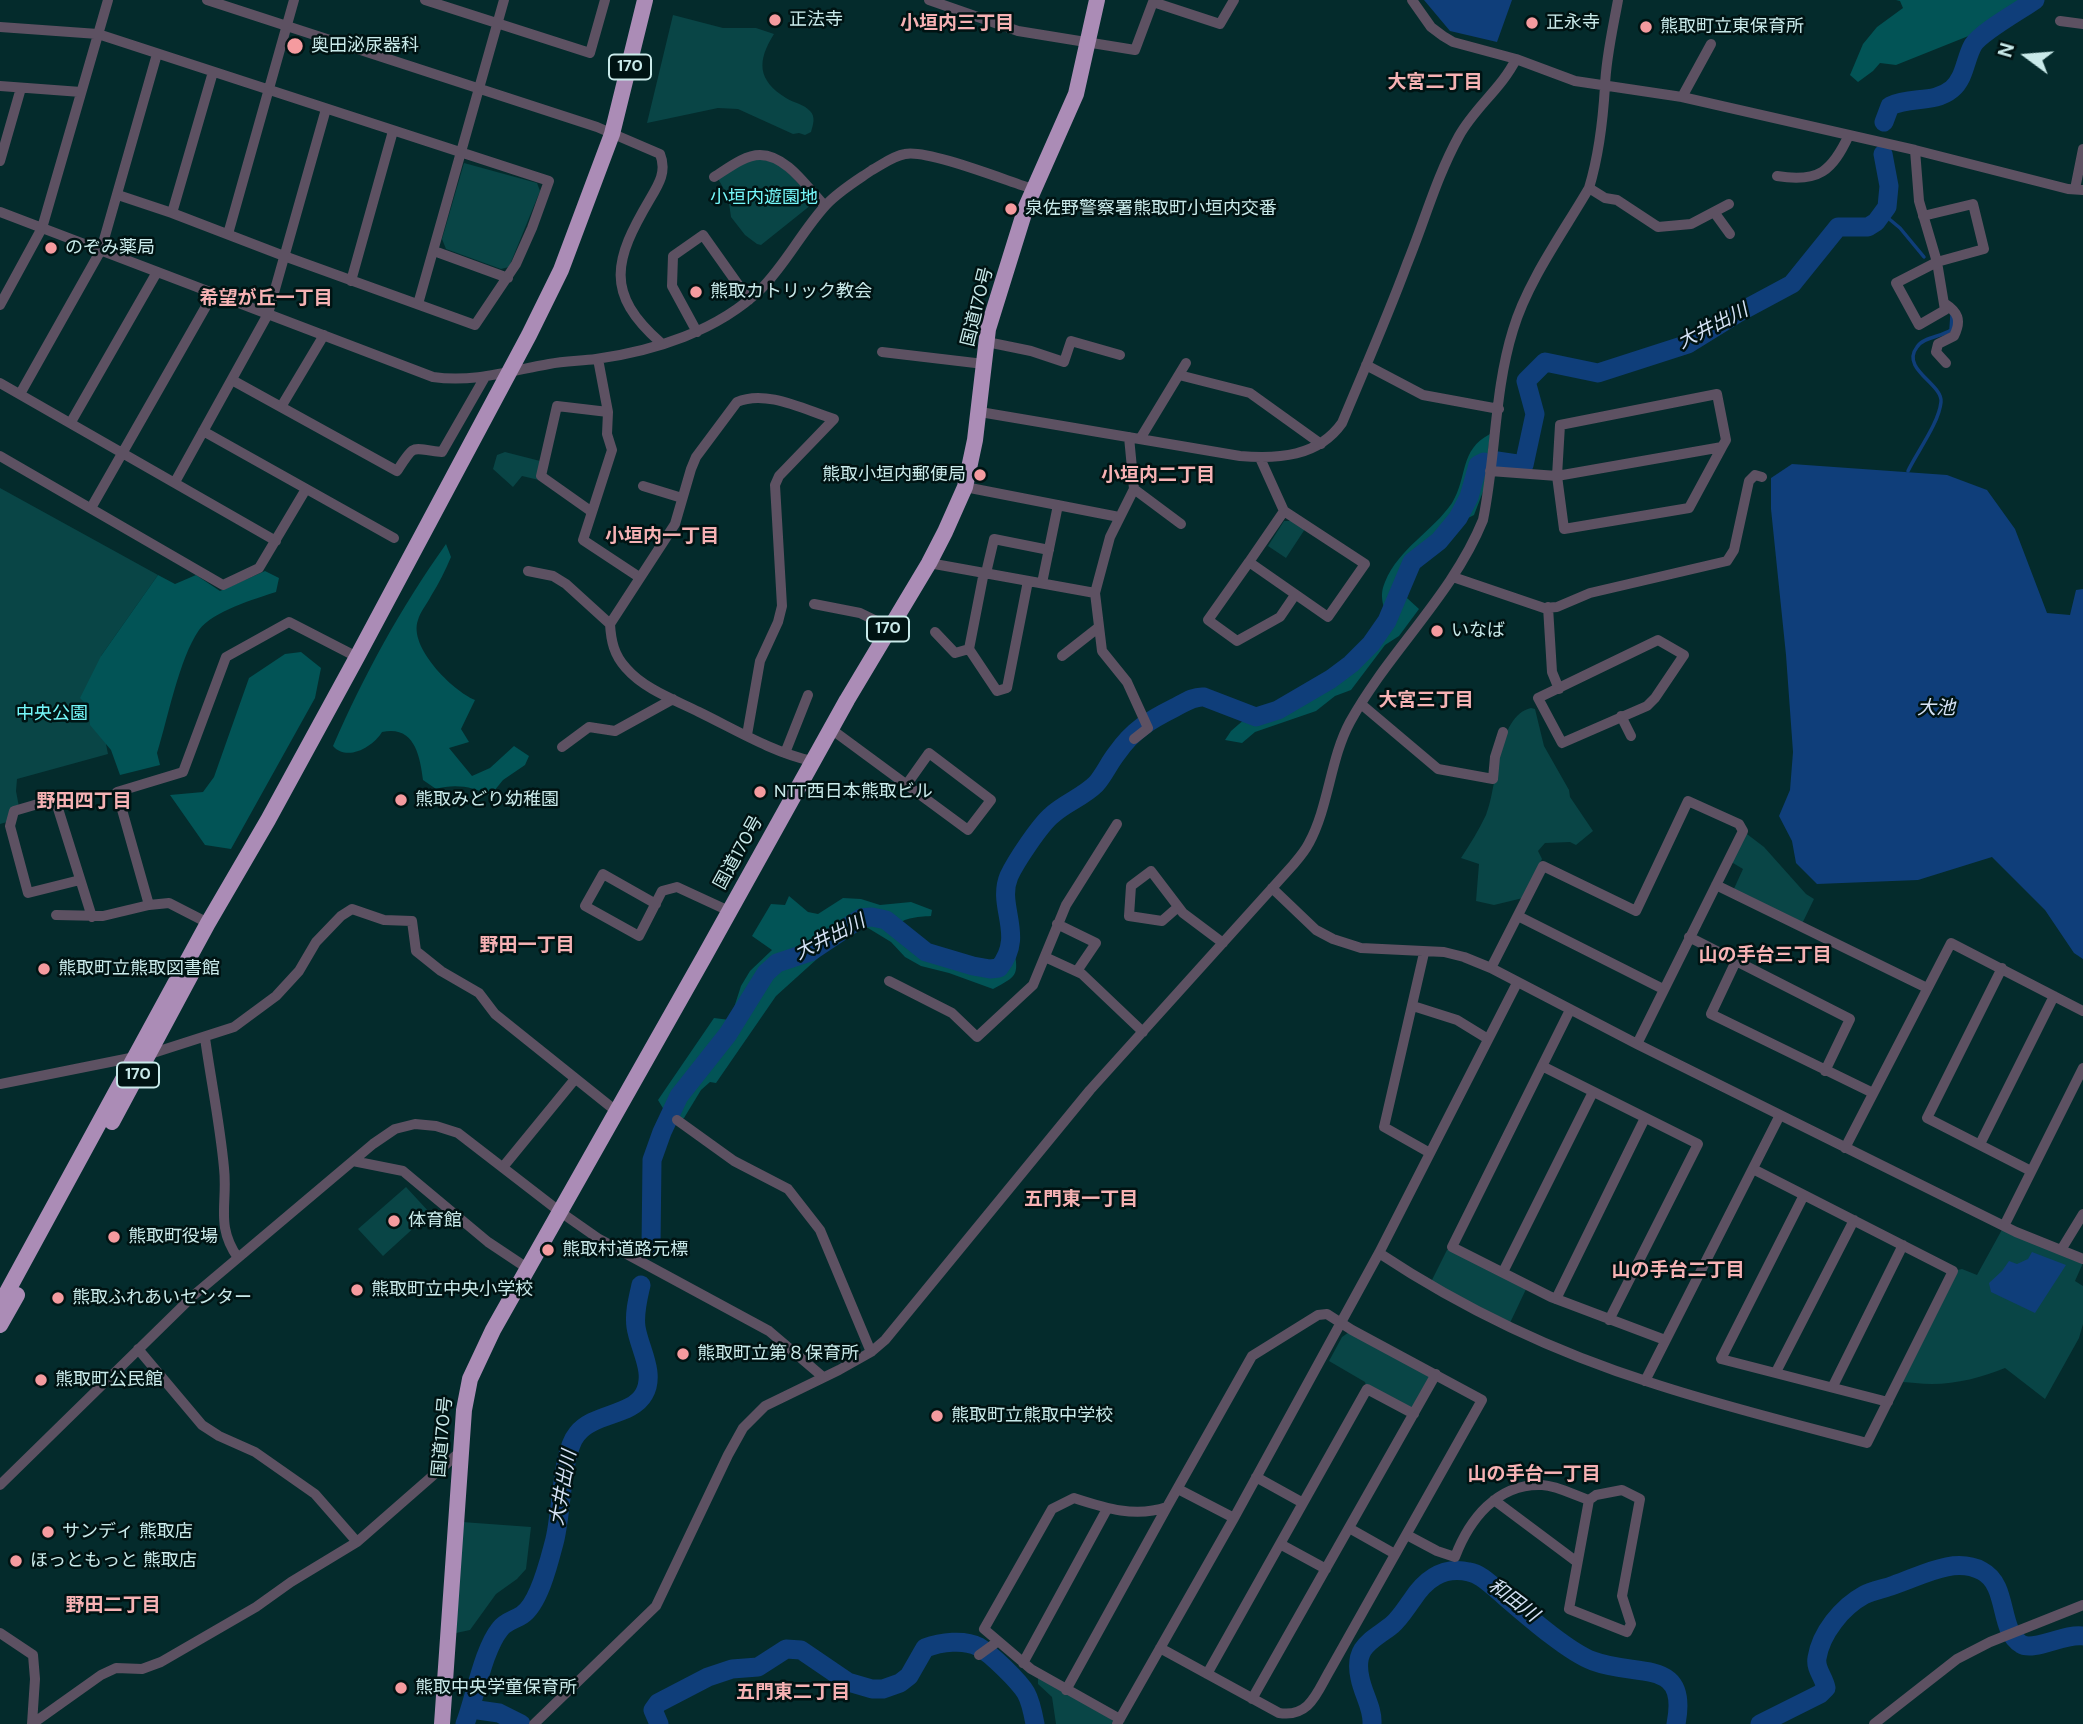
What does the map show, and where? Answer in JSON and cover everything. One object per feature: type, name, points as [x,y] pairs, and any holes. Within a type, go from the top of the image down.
[{"type":"highway","name":"170","points":[[0,1325],[208,923],[268,820],[530,335],[561,270],[612,134],[645,0]]},
{"type":"highway","name":"国道170号","points":[[442,1724],[461,1451],[466,1393],[471,1377],[493,1330],[615,1111],[812,761],[929,563],[965,486],[980,412],[986,342],[993,313],[1033,190],[1076,93],[1097,0]]},
{"type":"highway","name":"170","points":[[0,1305],[249,866],[268,820]]},
{"type":"street","points":[[0,305],[42,228],[108,0]]},
{"type":"street","points":[[207,0],[480,88],[612,134],[660,154],[665,165],[662,177],[629,238],[620,282],[629,308],[638,321],[661,343]]},
{"type":"street","points":[[228,234],[294,0]]},
{"type":"street","points":[[418,304],[504,0]]},
{"type":"street","points":[[429,1],[590,53],[605,0]]},
{"type":"street","points":[[929,0],[1018,30],[1135,50],[1153,2],[1220,24],[1234,0]]},
{"type":"street","points":[[1412,0],[1431,27],[1453,41],[1516,59],[1575,81],[1682,97],[2079,190],[2083,149]]},
{"type":"street","points":[[535,1723],[641,1624],[656,1606],[743,1428],[765,1406],[872,1352],[885,1340],[1090,1090],[1308,845],[1349,723],[1453,577],[1483,520],[1503,373],[1521,307],[1589,188],[1600,141],[1618,0]]},
{"type":"street","points":[[2060,21],[2083,24]]},
{"type":"street","points":[[0,27],[98,34],[549,181],[532,228],[508,278],[475,325],[118,195]]},
{"type":"street","points":[[1682,97],[1711,44]]},
{"type":"street","points":[[20,394],[101,250],[157,54]]},
{"type":"street","points":[[980,412],[1215,453],[1260,458],[1296,455],[1321,444],[1333,435],[1342,423],[1408,263],[1433,189],[1453,147],[1468,121],[1510,72],[1516,59]]},
{"type":"street","points":[[172,213],[213,72]]},
{"type":"street","points":[[0,86],[81,92]]},
{"type":"street","points":[[0,161],[20,88]]},
{"type":"street","points":[[175,482],[268,314],[326,110]]},
{"type":"street","points":[[351,281],[393,131]]},
{"type":"street","points":[[1777,176],[1797,179],[1826,170],[1838,158],[1849,135]]},
{"type":"street","points":[[1915,150],[1919,201],[1923,216],[1937,262],[1945,310],[1919,325],[1896,283],[1937,262],[1984,249],[1973,204],[1923,216]]},
{"type":"street","points":[[0,212],[433,377],[456,380],[485,377],[551,363],[598,359],[697,332],[748,300],[778,271],[825,206],[847,187],[889,160],[904,154],[926,155],[1033,190]]},
{"type":"street","points":[[714,177],[742,160],[759,155],[768,157],[780,161],[825,206]]},
{"type":"street","points":[[1589,188],[1605,198],[1618,200],[1658,227],[1691,224],[1729,204]]},
{"type":"street","points":[[1714,212],[1730,234]]},
{"type":"street","points":[[697,332],[672,286],[671,270],[673,256],[703,235],[748,300]]},
{"type":"street","points":[[434,251],[508,278]]},
{"type":"street","points":[[71,422],[157,272]]},
{"type":"street","points":[[91,508],[213,294]]},
{"type":"street","points":[[1944,303],[1956,311],[1958,318],[1958,329],[1954,336],[1938,344],[1936,352],[1946,363]]},
{"type":"street","points":[[281,407],[324,335]]},
{"type":"street","points":[[986,342],[1031,351],[1063,362],[1071,341],[1120,355]]},
{"type":"street","points":[[882,352],[984,363]]},
{"type":"street","points":[[598,359],[608,412],[607,434],[611,450],[583,540],[639,577]]},
{"type":"street","points":[[1134,739],[1146,723],[1127,682],[1102,651],[1095,593],[1110,537],[1134,489],[1134,438],[1186,363]]},
{"type":"street","points":[[1366,365],[1423,395],[1499,409]]},
{"type":"street","points":[[1179,375],[1250,393],[1321,444]]},
{"type":"street","points":[[232,380],[397,471],[410,450],[418,447],[442,452],[485,377]]},
{"type":"street","points":[[0,383],[276,541]]},
{"type":"street","points":[[1717,394],[1726,440],[1689,508],[1564,529],[1557,476],[1560,425],[1717,394]]},
{"type":"street","points":[[747,735],[760,661],[778,622],[782,606],[775,485],[779,476],[834,419],[763,397],[737,402],[696,457],[675,524],[610,624],[613,649],[637,678],[673,699],[747,735],[785,753],[812,761]]},
{"type":"street","points":[[592,512],[541,476],[557,406],[608,412]]},
{"type":"street","points":[[203,431],[394,538]]},
{"type":"street","points":[[1490,471],[1557,476],[1723,447]]},
{"type":"street","points":[[0,456],[223,585],[260,568],[306,489]]},
{"type":"street","points":[[1249,562],[1328,617],[1366,564],[1284,512],[1260,458]]},
{"type":"street","points":[[1453,577],[1528,603],[1557,607],[1590,593],[1727,561],[1734,550],[1749,481],[1755,475],[1762,477]]},
{"type":"street","points":[[643,486],[682,498]]},
{"type":"street","points":[[965,486],[1119,517]]},
{"type":"street","points":[[1134,489],[1181,524]]},
{"type":"street","points":[[1042,583],[1058,505]]},
{"type":"street","points":[[1284,512],[1208,620],[1237,641],[1280,617],[1295,595]]},
{"type":"street","points":[[1028,581],[1007,688],[997,691],[969,649],[994,539],[1049,550]]},
{"type":"street","points":[[929,563],[1095,593]]},
{"type":"street","points":[[528,571],[553,576],[566,584],[610,624]]},
{"type":"street","points":[[814,604],[860,613],[889,628]]},
{"type":"street","points":[[1548,607],[1552,672],[1559,689]]},
{"type":"street","points":[[149,905],[117,792],[183,772],[226,657],[289,622],[357,657]]},
{"type":"street","points":[[1062,656],[1099,627]]},
{"type":"street","points":[[935,632],[956,653],[969,649]]},
{"type":"street","points":[[1658,640],[1684,655],[1655,698],[1647,705],[1562,743],[1538,698],[1559,689],[1658,640]]},
{"type":"street","points":[[785,753],[808,695]]},
{"type":"street","points":[[562,747],[589,727],[615,731],[673,699]]},
{"type":"street","points":[[1361,704],[1438,769],[1493,779],[1495,757],[1503,732]]},
{"type":"street","points":[[1621,716],[1631,736]]},
{"type":"street","points":[[831,729],[968,830],[991,800],[929,753],[907,784]]},
{"type":"street","points":[[80,880],[28,893],[10,826],[14,811],[55,799],[92,917]]},
{"type":"street","points":[[1492,968],[1543,866],[1636,911],[1688,801],[1739,824],[1743,831],[1637,1044]]},
{"type":"street","points":[[889,981],[952,1013],[977,1037],[1033,985],[1066,905],[1117,824]]},
{"type":"street","points":[[1178,907],[1162,921],[1129,916],[1131,886],[1151,871],[1178,907],[1223,943]]},
{"type":"street","points":[[656,904],[603,874],[585,906],[639,936],[656,904],[662,891],[677,887],[729,911]]},
{"type":"street","points":[[1716,885],[1927,988]]},
{"type":"street","points":[[1272,888],[1316,930],[1333,939],[1361,948],[1444,952],[1492,968],[1845,1148],[2004,1226],[2083,1259]]},
{"type":"street","points":[[55,915],[92,917],[169,903],[208,923]]},
{"type":"street","points":[[0,1084],[142,1055],[234,1027],[276,996],[299,971],[316,942],[341,916],[352,909],[384,920],[412,921],[416,951],[441,971],[479,993],[495,1014],[615,1111]]},
{"type":"street","points":[[1518,916],[1663,989]]},
{"type":"street","points":[[1057,924],[1097,943],[1077,971]]},
{"type":"street","points":[[1689,937],[1850,1019],[1825,1071]]},
{"type":"street","points":[[1845,1148],[1951,943],[2083,1011]]},
{"type":"street","points":[[1424,953],[1384,1126],[1430,1153]]},
{"type":"street","points":[[1045,957],[1077,971],[1143,1032]]},
{"type":"street","points":[[1736,961],[1711,1014],[1873,1093]]},
{"type":"street","points":[[2002,968],[1927,1118],[2031,1171]]},
{"type":"street","points":[[1167,1507],[1150,1513],[1107,1509],[1074,1499],[1052,1509],[984,1629],[994,1644],[1118,1722],[1234,1518],[1379,1253],[1517,983]]},
{"type":"street","points":[[1980,1144],[2054,996]]},
{"type":"street","points":[[1413,1006],[1457,1020],[1488,1039]]},
{"type":"street","points":[[1570,1010],[1452,1247],[1556,1299],[1665,1340]]},
{"type":"street","points":[[205,1038],[225,1171],[223,1220],[226,1238],[238,1258]]},
{"type":"street","points":[[1542,1066],[1698,1144],[1609,1320]]},
{"type":"street","points":[[2004,1226],[2083,1068]]},
{"type":"street","points":[[503,1167],[575,1079]]},
{"type":"street","points":[[1503,1272],[1593,1092]]},
{"type":"street","points":[[1645,1381],[1780,1115]]},
{"type":"street","points":[[1556,1299],[1645,1118]]},
{"type":"street","points":[[677,1120],[734,1161],[788,1189],[820,1230],[872,1352]]},
{"type":"street","points":[[0,1485],[194,1295],[353,1161],[395,1129],[415,1124],[436,1126],[458,1133],[599,1240],[769,1331],[823,1377]]},
{"type":"street","points":[[353,1161],[403,1171],[488,1242],[527,1268]]},
{"type":"street","points":[[1379,1253],[1459,1300],[1509,1325],[1645,1381],[1867,1443],[1953,1271],[1753,1168]]},
{"type":"street","points":[[1804,1195],[1721,1359],[1888,1402]]},
{"type":"street","points":[[2061,1250],[2083,1214]]},
{"type":"street","points":[[1776,1372],[1854,1220]]},
{"type":"street","points":[[1833,1386],[1903,1245]]},
{"type":"street","points":[[1066,1690],[1252,1356],[1318,1315],[1327,1314],[1482,1400],[1330,1670],[1303,1711],[1292,1715],[1279,1713],[1160,1648]]},
{"type":"street","points":[[138,1349],[202,1425],[255,1452],[315,1494],[357,1542]]},
{"type":"street","points":[[1252,1699],[1436,1374]]},
{"type":"street","points":[[1207,1674],[1367,1389],[1413,1414]]},
{"type":"street","points":[[32,1724],[116,1668],[142,1669],[180,1653],[357,1542],[461,1451]]},
{"type":"street","points":[[1256,1478],[1303,1503]]},
{"type":"street","points":[[1407,1535],[1455,1557],[1473,1521],[1507,1491],[1542,1485],[1589,1500]]},
{"type":"street","points":[[1178,1489],[1234,1518]]},
{"type":"street","points":[[1622,1490],[1640,1499],[1622,1596],[1631,1624],[1627,1632],[1569,1608],[1577,1562],[1589,1500],[1596,1495],[1622,1490]]},
{"type":"street","points":[[1494,1500],[1577,1562]]},
{"type":"street","points":[[1023,1663],[1107,1509]]},
{"type":"street","points":[[1349,1528],[1395,1554]]},
{"type":"street","points":[[1280,1545],[1326,1569]]},
{"type":"street","points":[[1874,1724],[1957,1660],[1990,1642],[2083,1605]]},
{"type":"street","points":[[0,1633],[33,1655],[35,1679],[32,1724]]},
{"type":"street","points":[[979,1655],[994,1644]]},
{"type":"green space","points":[[673,15],[723,28],[756,28],[774,34],[763,61],[765,77],[776,91],[812,113],[811,132],[805,135],[793,134],[738,109],[718,108],[647,123]]},
{"type":"green space","name":"小垣内遊園地","points":[[757,159],[777,162],[816,201],[761,245],[745,235],[731,217],[728,196],[717,177]]},
{"type":"green space","points":[[464,163],[537,183],[540,191],[509,267],[501,269],[446,249],[442,239]]},
{"type":"green space","points":[[505,452],[544,462],[539,480],[522,476],[513,487],[493,469],[497,455]]},
{"type":"green space","name":"中央公園","points":[[0,488],[158,575],[101,656],[109,732],[106,744],[108,754],[17,779],[19,807],[7,822],[0,824]]},
{"type":"green space","points":[[1284,521],[1292,521],[1305,529],[1286,558],[1268,546]]},
{"type":"green space","points":[[1531,708],[1535,709],[1544,746],[1569,790],[1570,797],[1593,831],[1576,845],[1570,842],[1545,843],[1538,851],[1542,859],[1523,898],[1494,905],[1476,901],[1479,864],[1461,858],[1486,815],[1500,754],[1511,724],[1520,714]]},
{"type":"green space","points":[[1743,831],[1764,847],[1806,894],[1814,899],[1800,928],[1732,893],[1743,869],[1728,860]]},
{"type":"green space","name":"体育館","points":[[406,1187],[430,1213],[383,1256],[358,1229]]},
{"type":"green space","points":[[2004,1226],[2083,1263],[2075,1281],[2083,1286],[2083,1324],[2079,1338],[2045,1399],[2005,1368],[1951,1383],[1898,1382],[1953,1271],[1962,1269],[1977,1275]]},
{"type":"green space","points":[[1452,1247],[1528,1285],[1509,1325],[1430,1284],[1447,1250]]},
{"type":"green space","points":[[1352,1330],[1436,1374],[1414,1414],[1367,1389],[1365,1382],[1329,1361],[1342,1337]]},
{"type":"green space","points":[[462,1522],[531,1527],[526,1569],[496,1594],[470,1630],[456,1633]]},
{"type":"green space","points":[[1038,1673],[1097,1708],[1117,1724],[1056,1724],[1052,1697],[1038,1684]]},
{"type":"shaded area","points":[[1896,0],[2024,0],[1971,35],[1896,65],[1880,63],[1858,82],[1850,75],[1863,44],[1877,27],[1903,8],[1900,1]]},
{"type":"shaded area","points":[[1490,434],[1484,489],[1474,515],[1466,519],[1454,537],[1413,568],[1414,575],[1407,598],[1419,609],[1399,636],[1385,645],[1351,690],[1335,696],[1316,711],[1255,732],[1242,743],[1225,740],[1246,718],[1265,716],[1285,709],[1325,686],[1362,655],[1376,639],[1388,624],[1382,593],[1391,570],[1452,503],[1473,448]]},
{"type":"shaded area","points":[[446,544],[451,557],[420,614],[417,631],[420,643],[434,667],[455,688],[475,700],[461,729],[469,742],[449,748],[472,776],[490,768],[514,746],[529,756],[525,765],[503,780],[490,796],[463,787],[436,789],[423,780],[417,752],[408,738],[401,733],[382,732],[373,743],[352,753],[339,751],[333,746],[384,642]]},
{"type":"shaded area","points":[[265,571],[279,578],[276,592],[235,606],[214,617],[205,623],[192,642],[180,672],[157,753],[160,765],[120,775],[111,750],[90,725],[90,708],[80,698],[101,656],[158,575],[175,584],[196,575],[220,591]]},
{"type":"shaded area","points":[[301,652],[321,668],[315,698],[231,849],[205,845],[170,795],[203,792],[214,777],[249,678],[285,654]]},
{"type":"shaded area","points":[[789,896],[808,912],[818,914],[843,898],[861,899],[880,905],[911,902],[932,910],[931,916],[905,920],[894,930],[933,958],[992,972],[1005,964],[1012,948],[1016,970],[1012,978],[993,989],[921,966],[868,928],[855,928],[776,996],[716,1083],[710,1082],[701,1090],[684,1118],[677,1120],[664,1110],[658,1100],[714,1018],[730,1020],[741,986],[750,971],[772,950],[752,936],[771,904],[785,905]]},
{"type":"water","points":[[1424,0],[1512,0],[1497,42],[1450,31]]},
{"type":"water","name":"大池","points":[[1792,464],[1947,475],[1987,490],[2015,529],[2047,613],[2070,615],[2076,590],[2083,589],[2083,959],[2074,953],[2045,910],[1992,857],[1918,880],[1817,884],[1796,863],[1792,841],[1779,816],[1790,790],[1793,752],[1771,509],[1771,478]]},
{"type":"water","points":[[2032,1252],[2066,1265],[2035,1313],[1991,1292],[1989,1283],[2009,1261],[2017,1264],[2028,1259]]},
{"type":"waterway","name":"大井出川","points":[[1884,122],[1890,106],[1938,97],[1952,89],[1960,79],[1970,50],[1977,40],[2035,0]]},
{"type":"waterway","name":"大井出川","points":[[1497,461],[1524,465],[1535,414],[1526,381],[1545,362],[1598,373],[1688,344],[1792,284],[1838,227],[1868,227],[1876,222],[1887,207],[1889,186],[1883,154]]},
{"type":"waterway","points":[[1882,213],[1900,228],[1924,257]]},
{"type":"waterway","points":[[1908,471],[1932,428],[1941,402],[1936,389],[1918,369],[1913,355],[1923,341],[1951,330],[1952,315]]},
{"type":"waterway","name":"大井出川","points":[[651,1246],[652,1160],[662,1132],[679,1096],[728,1034],[766,973],[777,963],[810,952],[861,918],[872,917],[886,920],[926,952],[973,966],[999,968],[1007,956],[1010,944],[1006,899],[1009,876],[1047,820],[1096,784],[1123,745],[1142,726],[1185,702],[1204,697],[1256,717],[1278,710],[1351,664],[1371,644],[1387,621],[1412,562],[1439,541],[1458,518],[1469,497],[1478,465],[1484,462]]},
{"type":"waterway","name":"大井出川","points":[[465,1724],[484,1661],[494,1638],[502,1626],[528,1610],[542,1582],[557,1531],[565,1469],[572,1443],[584,1427],[631,1407],[644,1394],[648,1369],[636,1322],[641,1285]]},
{"type":"waterway","name":"和田川","points":[[1760,1724],[1820,1694],[1826,1688],[1817,1666],[1819,1649],[1828,1630],[1848,1606],[1867,1593],[1949,1566],[1971,1567],[1990,1578],[1996,1586],[2009,1629],[2021,1644],[2033,1646],[2067,1637],[2083,1636]]},
{"type":"waterway","name":"和田川","points":[[1372,1724],[1360,1678],[1359,1658],[1362,1651],[1371,1640],[1395,1622],[1429,1581],[1451,1571],[1474,1573],[1483,1578],[1546,1631],[1583,1656],[1610,1666],[1656,1674],[1667,1679],[1675,1688],[1678,1703],[1676,1724]]},
{"type":"waterway","name":"和田川","points":[[659,1724],[653,1710],[658,1703],[708,1677],[732,1669],[758,1667],[786,1649],[801,1650],[848,1682],[872,1689],[883,1689],[900,1683],[909,1676],[925,1648],[960,1642],[979,1647],[1011,1675],[1028,1696],[1035,1724]]},
{"type":"waterway","name":"和田川","points":[[471,1709],[499,1713],[521,1724]]},
{"type":"place","name":"正法寺","points":[[775,20]]},
{"type":"place","name":"正永寺","points":[[1532,23]]},
{"type":"place","name":"熊取町立東保育所","points":[[1646,27]]},
{"type":"place","name":"奥田泌尿器科","points":[[295,46]]},
{"type":"place","name":"泉佐野警察署熊取町小垣内交番","points":[[1011,209]]},
{"type":"place","name":"のぞみ薬局","points":[[51,248]]},
{"type":"place","name":"熊取カトリック教会","points":[[696,292]]},
{"type":"place","name":"熊取小垣内郵便局","points":[[980,475]]},
{"type":"place","name":"いなば","points":[[1437,631]]},
{"type":"place","name":"NTT西日本熊取ビル","points":[[760,792]]},
{"type":"place","name":"熊取みどり幼稚園","points":[[401,800]]},
{"type":"place","name":"熊取町立熊取図書館","points":[[44,969]]},
{"type":"place","name":"体育館","points":[[394,1221]]},
{"type":"place","name":"熊取町役場","points":[[114,1237]]},
{"type":"place","name":"熊取村道路元標","points":[[548,1250]]},
{"type":"place","name":"熊取町立中央小学校","points":[[357,1290]]},
{"type":"place","name":"熊取ふれあいセンター","points":[[58,1298]]},
{"type":"place","name":"熊取町立第８保育所","points":[[683,1354]]},
{"type":"place","name":"熊取町公民館","points":[[41,1380]]},
{"type":"place","name":"熊取町立熊取中学校","points":[[937,1416]]},
{"type":"place","name":"サンディ 熊取店","points":[[48,1532]]},
{"type":"place","name":"ほっともっと 熊取店","points":[[16,1561]]},
{"type":"place","name":"熊取中央学童保育所","points":[[401,1688]]},
{"type":"district","name":"小垣内三丁目","points":[[957,24]]},
{"type":"district","name":"大宮二丁目","points":[[1435,83]]},
{"type":"district","name":"希望が丘一丁目","points":[[266,299]]},
{"type":"district","name":"小垣内二丁目","points":[[1158,476]]},
{"type":"district","name":"小垣内一丁目","points":[[662,537]]},
{"type":"district","name":"大宮三丁目","points":[[1426,701]]},
{"type":"district","name":"野田四丁目","points":[[84,802]]},
{"type":"district","name":"野田一丁目","points":[[527,946]]},
{"type":"district","name":"山の手台三丁目","points":[[1765,956]]},
{"type":"district","name":"五門東一丁目","points":[[1081,1200]]},
{"type":"district","name":"山の手台二丁目","points":[[1678,1271]]},
{"type":"district","name":"山の手台一丁目","points":[[1534,1475]]},
{"type":"district","name":"野田二丁目","points":[[113,1606]]},
{"type":"district","name":"五門東二丁目","points":[[793,1693]]}]
